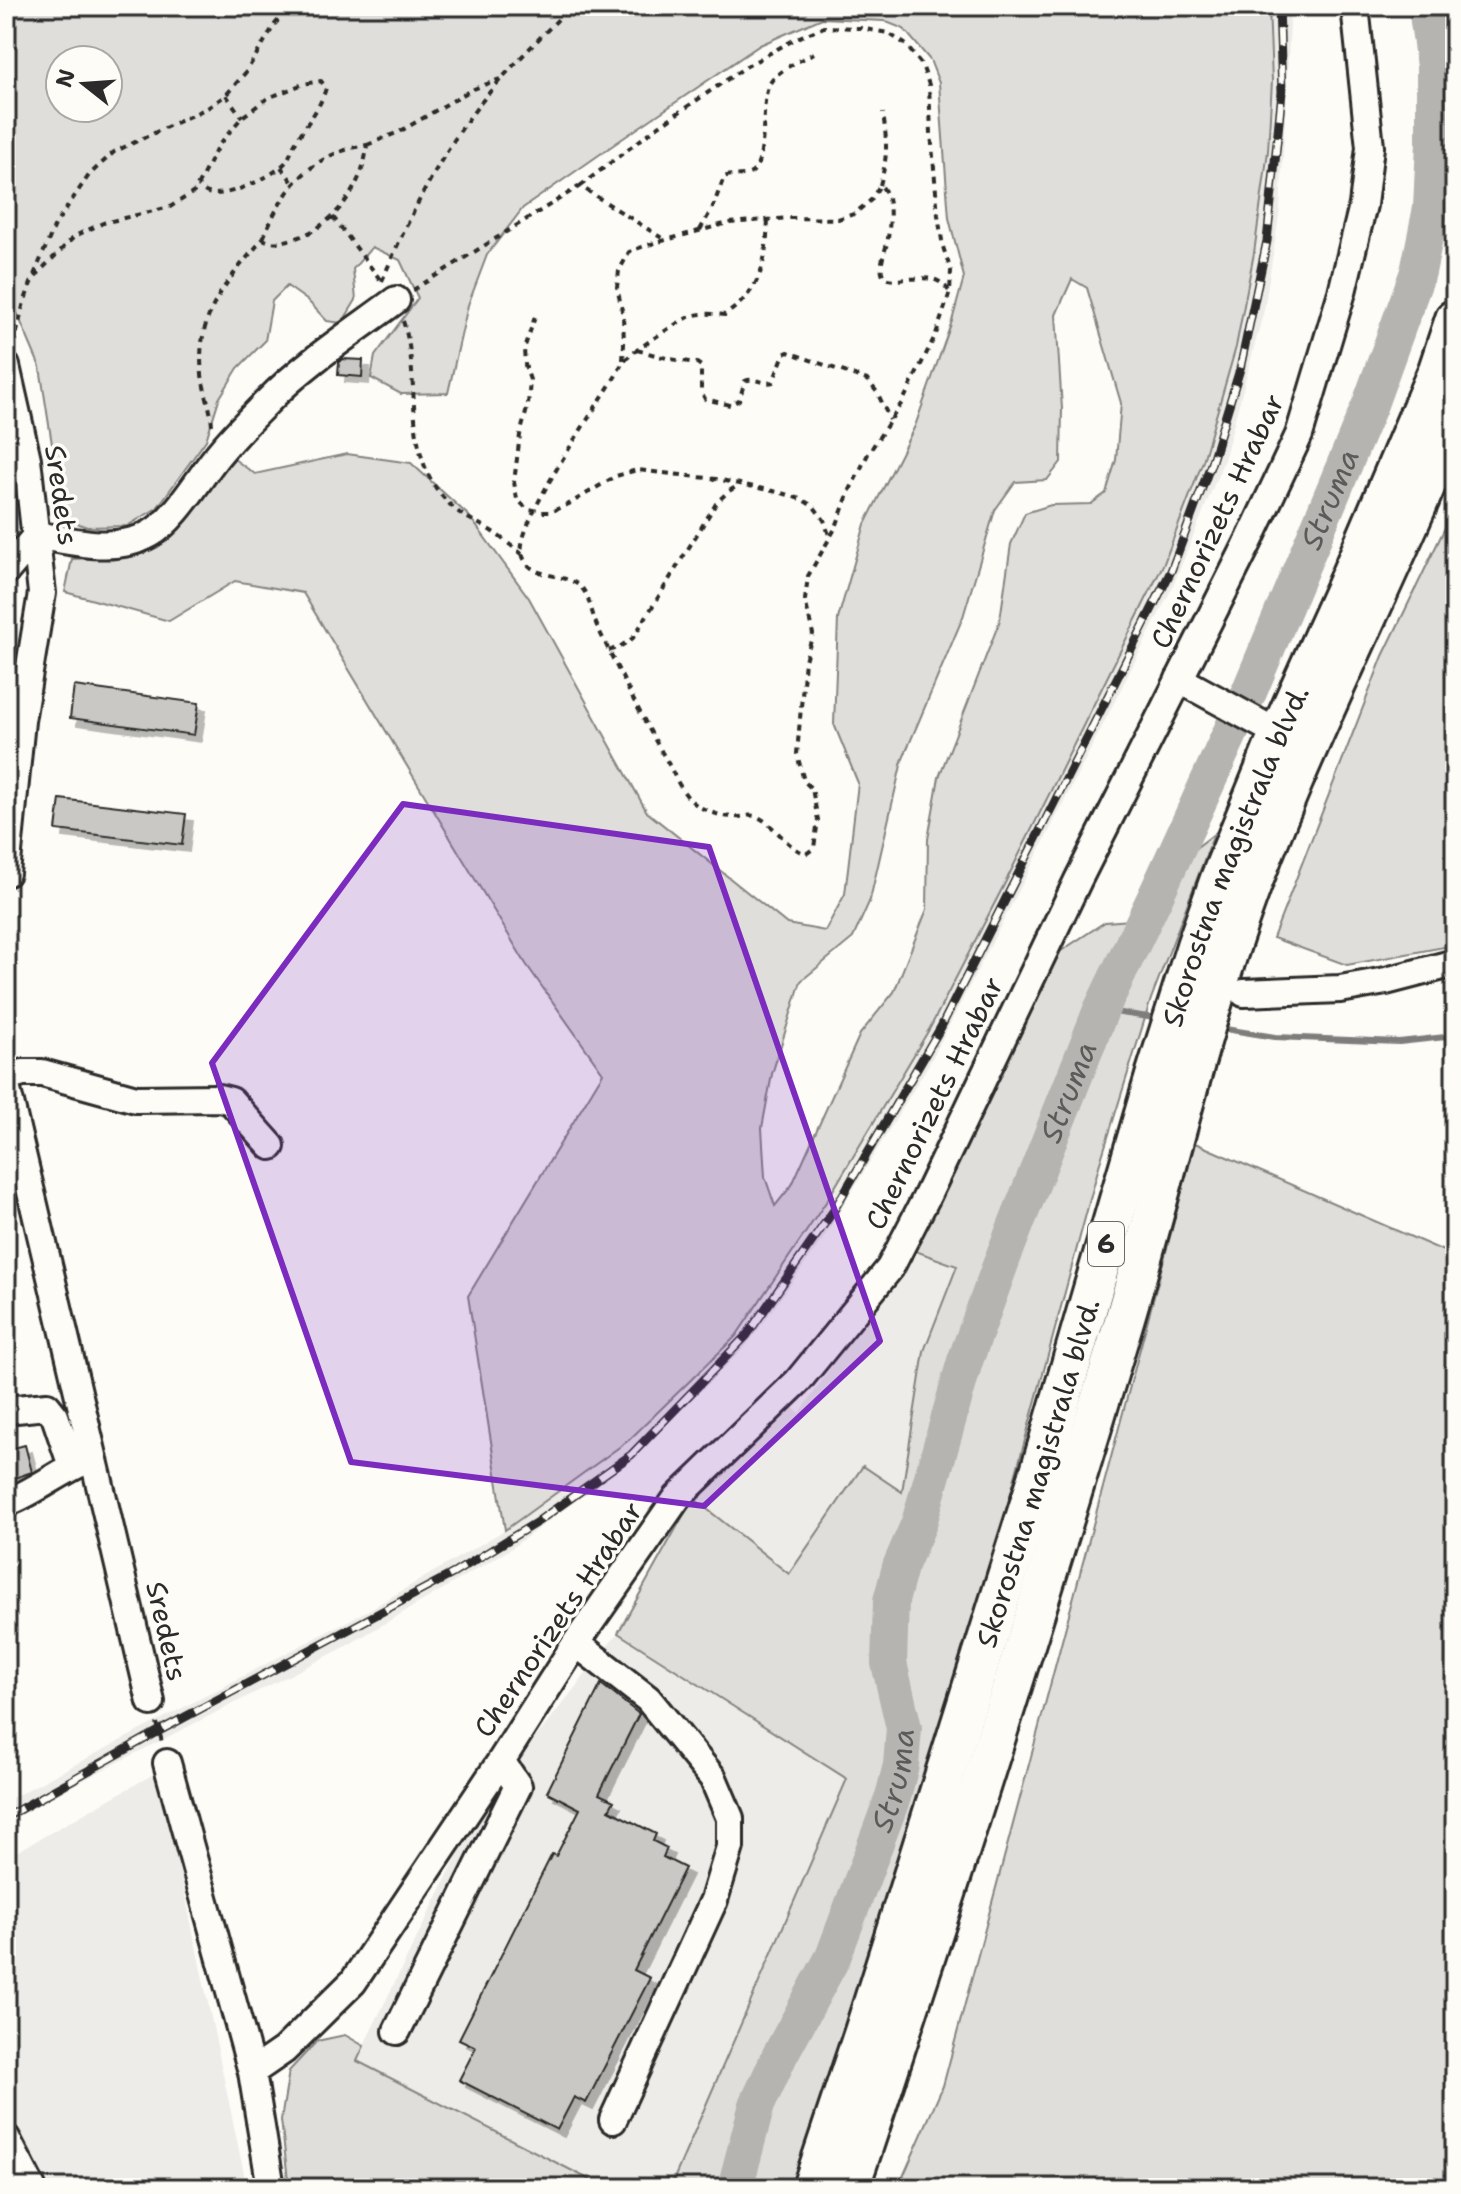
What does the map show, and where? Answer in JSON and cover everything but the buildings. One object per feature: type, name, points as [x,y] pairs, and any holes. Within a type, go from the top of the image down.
[{"type":"highway","name":"Skorostna magistrala blvd.","points":[[812,2188],[869,2017],[1036,1483],[1179,996],[1272,729],[1401,460],[1455,319]]},
{"type":"highway","name":"Skorostna magistrala blvd.","points":[[849,2188],[983,1779],[1121,1330],[1235,934],[1269,837],[1426,489],[1455,414]]},
{"type":"highway","points":[[1169,1160],[1220,1013],[1229,1001],[1244,993],[1234,982],[1230,971],[1235,934]]},
{"type":"street","name":"Chernorizets Hrabar","points":[[252,2072],[284,2050],[353,1982],[576,1643],[677,1498],[798,1381],[890,1268],[1078,880],[1188,684],[1250,539],[1299,435],[1342,292],[1363,205],[1370,147],[1355,6]]},
{"type":"street","points":[[6,571],[37,535],[92,545],[129,542],[151,534],[168,520],[221,450],[270,398],[389,290]]},
{"type":"street","name":"Sredets","points":[[6,873],[21,721],[42,593],[27,459],[7,368]]},
{"type":"street","points":[[1188,684],[1272,729]]},
{"type":"street","points":[[1244,993],[1340,989],[1455,963]]},
{"type":"street","points":[[6,1078],[23,1073],[42,1073],[136,1099],[219,1098],[231,1101],[271,1146]]},
{"type":"street","name":"Sredets","points":[[6,1086],[83,1461],[151,1702]]},
{"type":"street","points":[[6,1410],[47,1406],[83,1461],[23,1497],[6,1503]]},
{"type":"street","points":[[576,1643],[648,1699],[713,1778],[730,1818],[730,1847],[714,1900],[613,2120]]},
{"type":"street","points":[[397,2031],[518,1786],[501,1761]]},
{"type":"street","points":[[167,1763],[252,2072],[271,2188]]},
{"type":"street","points":[[6,2138],[32,2188]]},
{"type":"path","points":[[7,368],[23,306],[55,225],[89,175],[114,152],[209,107],[226,95],[246,72],[275,24],[291,6]]},
{"type":"path","points":[[389,290],[406,224],[441,161],[501,79],[571,6]]},
{"type":"path","points":[[333,217],[389,290],[407,339],[415,429],[428,478],[439,493],[457,512],[522,554],[532,568],[572,581],[583,590],[635,705],[682,789],[694,803],[736,818],[752,815],[761,819],[796,850],[806,854],[814,848],[818,820],[812,789],[804,781],[797,754],[805,660],[813,634],[805,600],[808,576],[830,538],[868,454],[903,401],[936,334],[950,292],[951,271],[938,215],[929,85],[922,65],[905,44],[888,33],[824,27],[797,38],[734,75],[656,128],[580,186],[389,290]]},
{"type":"path","points":[[700,230],[724,177],[748,174],[757,167],[763,140],[762,112],[769,82],[814,53]]},
{"type":"path","points":[[212,430],[203,381],[201,343],[211,307],[263,239],[283,197],[302,174],[324,159],[346,148],[367,145],[399,132],[471,90],[501,79]]},
{"type":"path","points":[[31,283],[75,236],[103,223],[170,207],[194,192],[218,146],[242,117],[268,98],[303,84],[321,81],[326,88],[322,101],[294,144],[287,162],[273,174],[223,194],[208,193],[198,186]]},
{"type":"path","points":[[226,95],[242,117]]},
{"type":"path","points":[[522,554],[521,545],[534,510],[622,363],[623,315],[617,287],[619,271],[629,252],[728,223],[768,219],[838,219],[854,214],[871,200],[880,185],[887,160],[883,113]]},
{"type":"path","points":[[263,239],[274,244],[304,236],[333,217],[355,186],[366,159],[367,145]]},
{"type":"path","points":[[281,167],[294,184]]},
{"type":"path","points":[[880,185],[889,201],[888,237],[882,274],[895,281],[933,278],[950,292]]},
{"type":"path","points":[[580,186],[665,240]]},
{"type":"path","points":[[622,363],[690,317],[705,313],[725,315],[737,307],[759,280],[767,243],[768,219]]},
{"type":"path","points":[[535,317],[524,349],[530,380],[514,482],[517,499],[526,508],[550,512],[616,476],[637,470],[716,479],[803,500],[814,507],[824,520],[830,538]]},
{"type":"path","points":[[637,350],[697,363],[701,366],[701,391],[705,399],[730,405],[739,400],[745,381],[773,382],[784,354],[788,352],[867,380],[877,392],[890,421]]},
{"type":"path","points":[[609,651],[633,638],[717,502],[741,484]]},
{"type":"path","name":"Sredets","points":[[151,1702],[167,1763]]},
{"type":"highlighted area","points":[[403,804],[709,847],[880,1341],[704,1506],[351,1462],[212,1063]]},
{"type":"shaded area","points":[[6,6],[1269,6],[1272,81],[1268,151],[1254,253],[1236,347],[1203,461],[1164,563],[1004,885],[930,1028],[826,1202],[736,1336],[629,1440],[505,1530],[468,1296],[603,1073],[526,964],[303,593],[235,581],[169,621],[65,592],[72,559],[120,557],[153,549],[234,459],[255,474],[347,454],[411,463],[469,516],[529,598],[647,812],[787,924],[825,931],[845,894],[858,783],[834,724],[838,619],[865,524],[915,426],[964,277],[949,218],[939,83],[930,60],[904,29],[884,21],[822,18],[760,45],[619,141],[523,208],[487,255],[468,305],[448,393],[401,394],[371,378],[375,356],[418,298],[400,260],[372,247],[353,269],[356,300],[342,323],[327,321],[308,301],[287,286],[272,301],[265,341],[238,368],[219,399],[206,440],[157,508],[127,526],[87,527],[67,519],[59,489],[40,367],[6,287]],"holes":[[[1072,279],[1087,288],[1121,403],[1116,460],[1106,493],[1091,504],[1051,505],[1025,513],[1011,544],[1000,620],[939,777],[928,839],[927,909],[894,992],[860,1034],[792,1185],[775,1206],[765,1177],[762,1128],[772,1074],[801,981],[853,938],[870,900],[902,761],[963,617],[995,510],[1015,482],[1047,480],[1061,462],[1062,409],[1056,315]]]},
{"type":"shaded area","points":[[1269,6],[1288,6],[1290,23],[1280,210],[1264,310],[1224,460],[1173,586],[1027,875],[929,1064],[823,1239],[747,1345],[632,1459],[509,1550],[343,1648],[85,1779],[6,1823],[6,1801],[374,1607],[505,1530],[629,1440],[736,1336],[826,1202],[930,1028],[1164,563],[1203,461],[1236,347],[1254,253],[1268,152],[1272,81]]},
{"type":"shaded area","points":[[1455,507],[1455,945],[1347,965],[1273,938],[1383,656]]},
{"type":"shaded area","points":[[1214,834],[1151,999],[1099,1166],[967,1655],[797,2188],[670,2188],[847,1779],[618,1633],[693,1498],[789,1574],[863,1466],[902,1492],[924,1351],[957,1266],[910,1249],[1055,955],[1105,922],[1158,918],[1188,854]]},
{"type":"shaded area","points":[[1195,1143],[1455,1256],[1455,2188],[898,2188],[943,2086]]},
{"type":"shaded area","points":[[910,1249],[957,1266],[924,1351],[902,1493],[863,1467],[789,1574],[693,1498],[788,1404],[800,1413]]},
{"type":"shaded area","points":[[618,1633],[847,1779],[670,2188],[606,2188],[356,2061],[482,1806]]},
{"type":"shaded area","points":[[159,1771],[247,2188],[6,2188],[6,1858]]},
{"type":"shaded area","points":[[345,2035],[364,2046],[357,2061],[606,2188],[289,2188],[281,2120],[289,2071],[317,2041]]},
{"type":"waterway","name":"Struma","points":[[735,2188],[757,2105],[833,1957],[893,1797],[901,1765],[904,1728],[889,1663],[891,1601],[900,1567],[919,1523],[965,1361],[1101,1010],[1249,692],[1370,404],[1418,272],[1431,208],[1434,142],[1434,66],[1426,6]]},
{"type":"waterway","points":[[1101,1010],[1155,1018]]},
{"type":"waterway","points":[[1225,1029],[1275,1037],[1399,1042],[1455,1036]]},
{"type":"railway","points":[[6,1817],[454,1573],[537,1522],[631,1455],[747,1335],[834,1210],[941,1027],[1171,571],[1211,464],[1240,369],[1267,241],[1282,92],[1279,6]]}]
